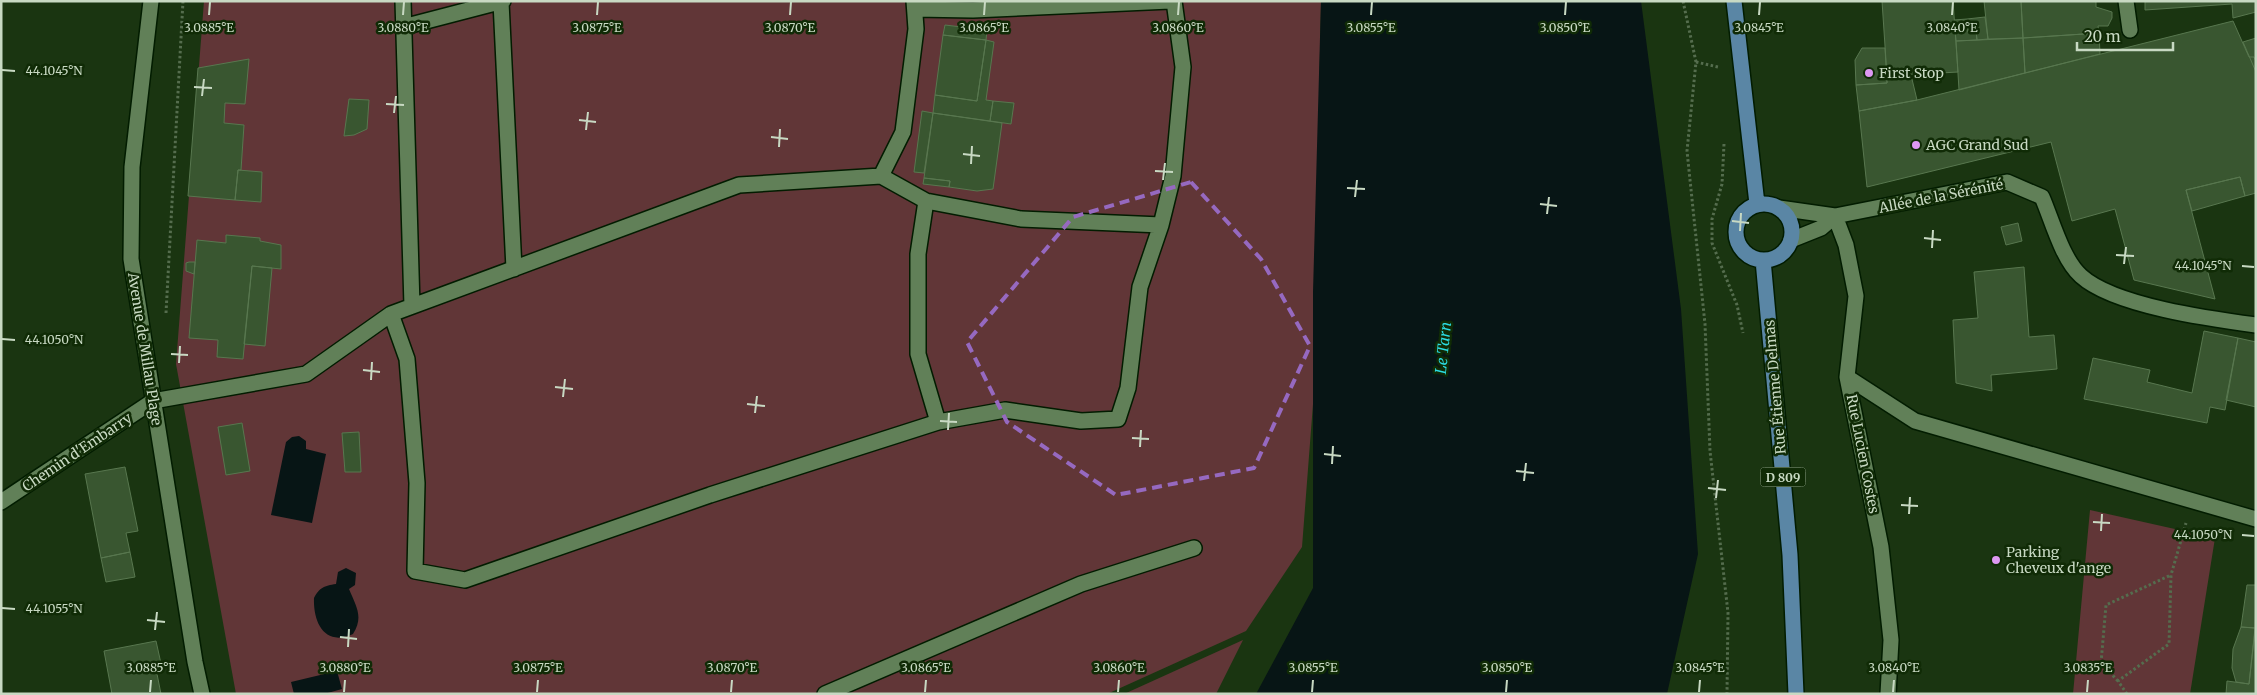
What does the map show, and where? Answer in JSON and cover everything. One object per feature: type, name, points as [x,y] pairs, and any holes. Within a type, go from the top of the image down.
[{"type":"main road","points":[[1734,1],[1757,204]]},
{"type":"main road","points":[[1757,204],[1771,204],[1779,208],[1786,214],[1790,222],[1791,240],[1781,255],[1763,260],[1754,259],[1740,248],[1736,231],[1742,214],[1757,204]]},
{"type":"main road","name":"Rue Étienne Delmas","points":[[1763,260],[1790,555],[1796,694]]},
{"type":"street","name":"Avenue de Millau Plage","points":[[151,1],[132,167],[130,259],[195,662],[202,694]]},
{"type":"street","points":[[403,1],[412,306]]},
{"type":"street","points":[[881,176],[903,132],[916,29],[914,5],[974,10],[1170,1]]},
{"type":"street","points":[[391,314],[407,359],[417,482],[416,571],[465,580],[710,495],[938,422],[1006,410],[1081,421],[1118,419],[1128,388],[1140,287],[1161,225],[1173,176],[1183,68],[1174,1]]},
{"type":"street","points":[[2126,1],[2130,30]]},
{"type":"street","points":[[403,27],[502,2],[514,268]]},
{"type":"street","points":[[153,401],[306,374],[391,314],[739,185],[881,176],[926,201],[1021,219],[1161,225]]},
{"type":"street","name":"Allée de la Sérénité","points":[[1779,208],[1835,216],[2007,182],[2042,197],[2068,258],[2080,276],[2103,290],[2153,307],[2256,325]]},
{"type":"street","points":[[926,201],[918,254],[918,354],[938,422]]},
{"type":"street","name":"Allée de la Sérénité","points":[[1791,240],[1821,228],[1835,216]]},
{"type":"street","name":"Rue Lucien Costes","points":[[1835,216],[1846,245],[1856,296],[1847,376],[1881,547],[1891,640],[1888,694]]},
{"type":"street","points":[[1847,376],[1915,421],[2256,519]]},
{"type":"street","name":"Chemin d'Embarry","points":[[1,502],[153,401]]},
{"type":"street","points":[[825,694],[1081,584],[1194,548]]},
{"type":"path","points":[[166,318],[183,1]]},
{"type":"path","points":[[1683,1],[1696,62],[1687,151],[1705,324],[1710,451],[1728,613],[1727,694]]},
{"type":"path","points":[[1724,139],[1722,184],[1712,218],[1712,243],[1737,305],[1746,342]]},
{"type":"path","points":[[2118,681],[2169,644],[2171,575],[2192,501]]},
{"type":"path","points":[[2127,694],[2101,663],[2106,604],[2171,575]]},
{"type":"highlighted area","points":[[1191,182],[1261,259],[1310,346],[1254,468],[1116,495],[1007,422],[967,342],[1073,217]]},
{"type":"shaded area","points":[[204,1],[1321,1],[1313,404],[1302,547],[1246,631],[1107,694],[236,694],[176,364]]},
{"type":"shaded area","points":[[2090,510],[2215,538],[2190,694],[2073,694]]},
{"type":"shaded area","points":[[1243,640],[1216,694],[1124,694]]},
{"type":"water","name":"Le Tarn","points":[[1321,1],[1641,1],[1681,309],[1698,554],[1667,694],[1256,694],[1313,588],[1313,292]]},
{"type":"water","points":[[299,436],[306,441],[306,449],[326,454],[312,523],[271,515],[286,442],[292,437]]},
{"type":"water","points":[[346,568],[356,573],[355,585],[349,589],[358,612],[358,622],[353,634],[335,637],[328,635],[319,624],[314,607],[314,598],[318,591],[328,585],[336,584],[338,572]]},
{"type":"water","points":[[337,671],[342,689],[324,694],[294,694],[291,682]]},
{"type":"building","points":[[1882,1],[1953,1],[1958,72],[1887,76]]},
{"type":"building","points":[[1984,1],[2021,1],[2023,38],[1988,39]]},
{"type":"building","points":[[2021,1],[2096,1],[2096,7],[2112,12],[2112,18],[2108,26],[2098,26],[2099,33],[2023,38]]},
{"type":"building","points":[[2145,1],[2256,1],[2256,12],[2233,18],[2232,4],[2145,10]]},
{"type":"building","points":[[1985,17],[1988,39],[1977,40],[1976,31],[1967,31],[1967,19]]},
{"type":"building","points":[[1967,19],[1967,31],[1976,31],[1977,40],[1956,41],[1954,20]]},
{"type":"building","points":[[2233,21],[2249,57],[2254,57],[2256,62],[2256,193],[2245,196],[2240,177],[2186,190],[2215,299],[2134,280],[2115,209],[2072,221],[2051,142],[1867,187],[1859,111],[1917,100]]},
{"type":"building","points":[[945,25],[987,30],[986,40],[943,35]]},
{"type":"building","points":[[2099,33],[2100,54],[2025,73],[2023,38]]},
{"type":"building","points":[[943,35],[986,40],[977,101],[935,95]]},
{"type":"building","points":[[2023,38],[2025,73],[1959,90],[1956,41]]},
{"type":"building","points":[[2256,38],[2256,72],[2243,42]]},
{"type":"building","points":[[986,40],[994,42],[986,100],[993,101],[990,121],[933,113],[935,95],[977,101]]},
{"type":"building","points":[[1862,48],[1885,48],[1887,83],[1856,85],[1855,60]]},
{"type":"building","points":[[249,59],[245,104],[225,103],[224,123],[244,125],[241,170],[238,170],[235,200],[188,196],[198,68]]},
{"type":"building","points":[[1911,75],[1917,100],[1859,111],[1856,85],[1887,83],[1887,76]]},
{"type":"building","points":[[349,99],[369,100],[367,129],[354,135],[344,136]]},
{"type":"building","points":[[993,101],[1014,103],[1011,124],[990,121]]},
{"type":"building","points":[[922,111],[933,113],[924,173],[914,172]]},
{"type":"building","points":[[933,113],[1002,123],[993,189],[977,191],[949,187],[950,181],[924,178]]},
{"type":"building","points":[[238,170],[262,172],[261,202],[235,200]]},
{"type":"building","points":[[2240,177],[2245,196],[2192,211],[2186,190]]},
{"type":"building","points":[[924,178],[950,181],[949,187],[923,184]]},
{"type":"building","points":[[2018,223],[2022,241],[2006,245],[2001,227]]},
{"type":"building","points":[[226,235],[260,238],[260,241],[281,245],[281,269],[252,266],[243,359],[217,357],[218,340],[189,338],[197,240],[226,243]]},
{"type":"building","points":[[195,262],[194,274],[186,271],[186,263]]},
{"type":"building","points":[[252,266],[272,268],[265,346],[244,344]]},
{"type":"building","points":[[2024,267],[2029,337],[2054,335],[2057,369],[1991,375],[1992,391],[1956,383],[1953,320],[1978,318],[1974,272]]},
{"type":"building","points":[[2204,331],[2238,338],[2225,410],[2210,407],[2207,423],[2084,399],[2093,358],[2150,370],[2147,382],[2192,393]]},
{"type":"building","points":[[2238,338],[2256,342],[2256,407],[2226,400]]},
{"type":"building","points":[[242,423],[250,471],[226,475],[218,427]]},
{"type":"building","points":[[359,432],[361,472],[345,472],[342,433]]},
{"type":"building","points":[[125,467],[138,531],[126,533],[130,552],[101,558],[85,474]]},
{"type":"building","points":[[130,552],[135,577],[106,582],[101,558]]},
{"type":"building","points":[[2247,585],[2256,585],[2255,628],[2241,627]]},
{"type":"building","points":[[2256,622],[2256,694],[2226,694],[2227,681],[2249,684]]},
{"type":"building","points":[[2241,627],[2255,628],[2249,684],[2236,682],[2232,668],[2233,649]]},
{"type":"building","points":[[156,641],[162,668],[156,669],[161,694],[112,694],[104,651]]},
{"type":"place","name":"First Stop","points":[[1869,73]]},
{"type":"place","name":"AGC Grand Sud","points":[[1916,145]]},
{"type":"place","name":"Parking Cheveux d'ange","points":[[1996,560]]}]
